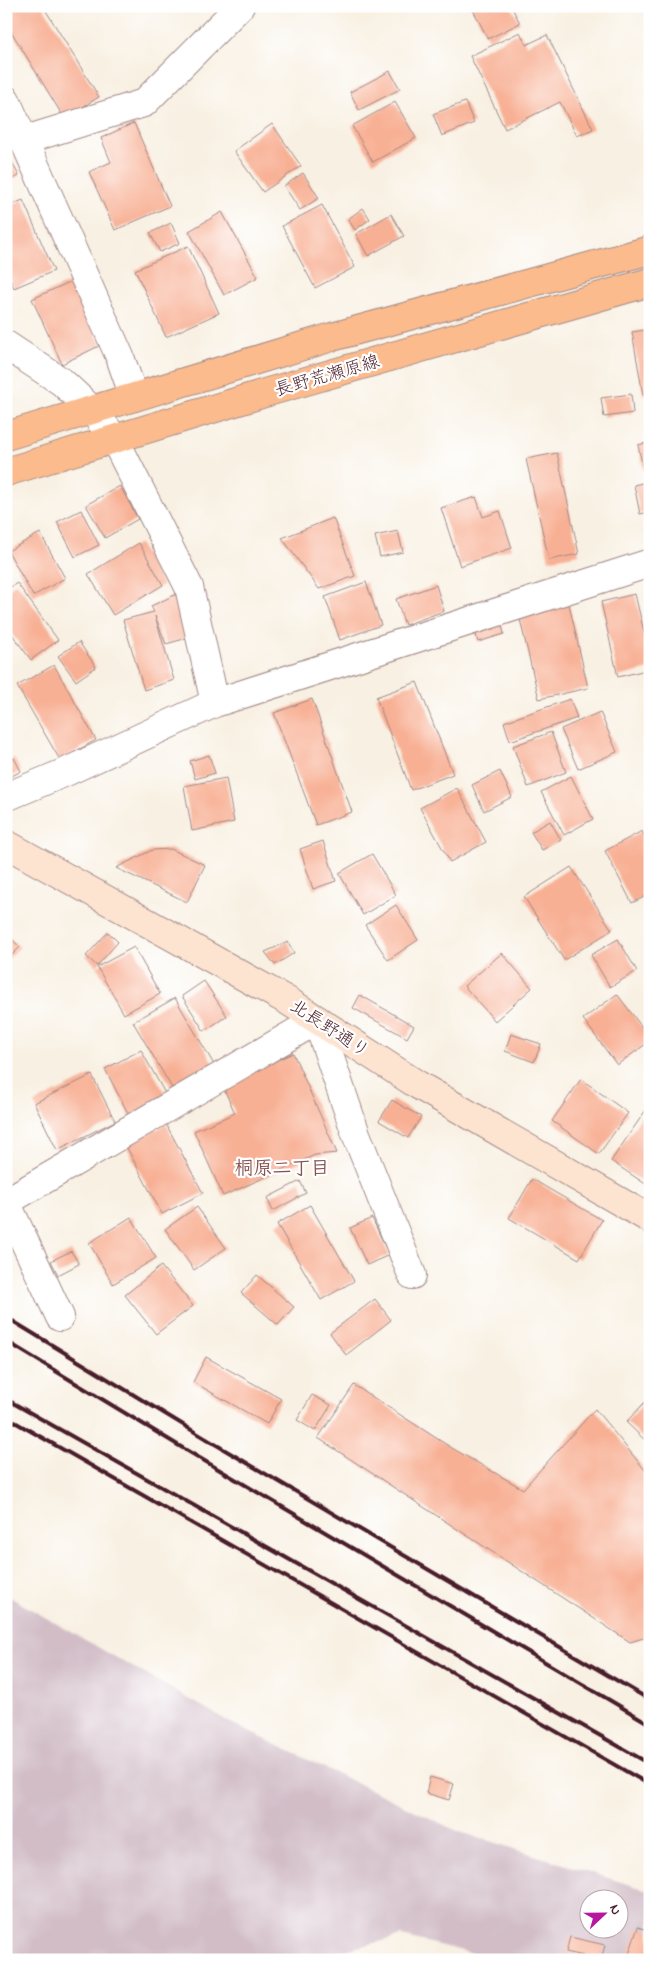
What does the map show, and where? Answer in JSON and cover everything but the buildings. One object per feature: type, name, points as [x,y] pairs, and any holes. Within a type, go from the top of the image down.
[{"type":"main road","name":"長野荒瀬原線","points":[[6,436],[332,338],[650,250]]},
{"type":"main road","name":"長野荒瀬原線","points":[[6,472],[114,438],[650,282]]},
{"type":"street","points":[[25,140],[144,103],[240,6]]},
{"type":"street","points":[[6,100],[120,357],[134,398]]},
{"type":"street","points":[[6,345],[62,382],[92,410],[114,438],[189,587],[215,703]]},
{"type":"street","points":[[6,797],[66,772],[215,703],[650,563]]},
{"type":"street","name":"北長野通り","points":[[6,844],[288,1001],[418,1086],[650,1219]]},
{"type":"street","points":[[60,1317],[6,1202],[317,1020],[356,1134],[412,1275]]},
{"type":"shaded area","points":[[6,1595],[233,1724],[457,1831],[650,1891],[650,1960],[499,1960],[402,1936],[306,1960],[6,1960]]},
{"type":"railway","points":[[6,1317],[203,1437],[650,1700]]},
{"type":"railway","points":[[6,1341],[186,1450],[650,1724]]},
{"type":"railway","points":[[6,1399],[650,1764]]},
{"type":"railway","points":[[6,1417],[650,1785]]},
{"type":"district","name":"桐原二丁目","points":[[282,1167]]}]
